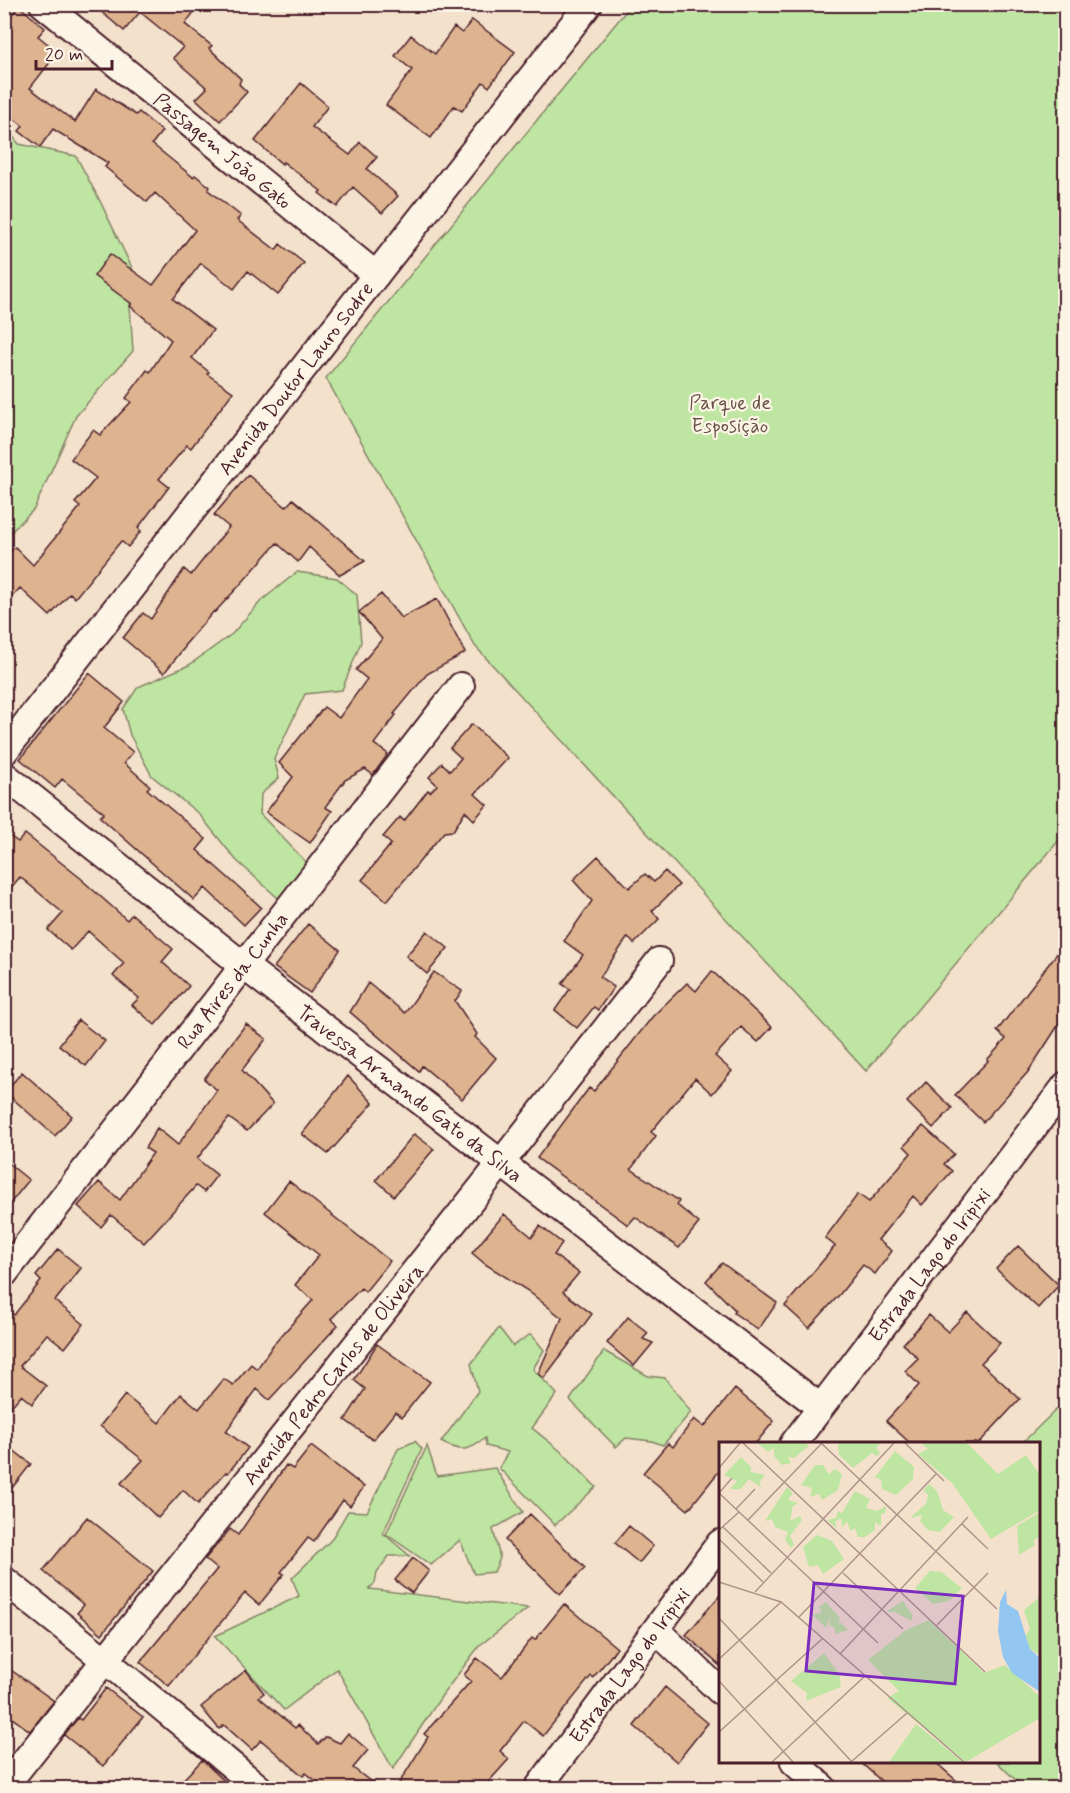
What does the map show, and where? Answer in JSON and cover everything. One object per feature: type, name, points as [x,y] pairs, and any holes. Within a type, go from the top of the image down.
[{"type":"street","name":"Passagem João Gato","points":[[43,4],[376,275]]},
{"type":"street","name":"Avenida Doutor Lauro Sodre","points":[[4,752],[589,4]]},
{"type":"street","name":"Rua Aires da Cunha","points":[[4,1274],[461,686]]},
{"type":"street","name":"Travessa Armando Gato da Silva","points":[[4,775],[244,966],[820,1407]]},
{"type":"street","name":"Avenida Pedro Carlos de Oliveira","points":[[4,1787],[659,961]]},
{"type":"street","name":"Estrada Lago do Iripixi","points":[[795,1442],[1065,1085]]},
{"type":"street","name":"Estrada Lago do Iripixi","points":[[538,1788],[719,1544]]},
{"type":"street","points":[[4,1580],[105,1660],[259,1788]]},
{"type":"street","points":[[657,1630],[719,1690]]},
{"type":"street","points":[[796,1763],[823,1788]]},
{"type":"green space","name":"Parque de Esposição","points":[[631,5],[1065,5],[1065,833],[866,1071],[475,646],[326,378]]},
{"type":"green space","points":[[4,126],[19,144],[76,156],[133,270],[130,306],[133,351],[76,416],[34,509],[5,538]]},
{"type":"green space","points":[[297,572],[337,578],[357,595],[361,642],[342,690],[305,694],[274,759],[279,778],[261,794],[260,814],[307,863],[279,899],[236,860],[199,814],[152,776],[130,735],[123,709],[138,687],[189,665],[232,634],[261,601]]},
{"type":"green space","points":[[499,1328],[513,1346],[531,1334],[544,1350],[533,1369],[557,1394],[532,1428],[563,1453],[596,1487],[555,1525],[499,1468],[508,1452],[486,1446],[485,1438],[474,1446],[464,1449],[454,1448],[441,1442],[478,1391],[471,1364]]},
{"type":"green space","points":[[604,1351],[648,1376],[665,1378],[691,1412],[663,1445],[652,1441],[626,1438],[616,1447],[570,1400]]},
{"type":"green space","points":[[1065,1401],[1065,1788],[1024,1788],[998,1763],[1040,1763],[1040,1442],[1023,1442]]},
{"type":"green space","points":[[415,1441],[422,1449],[383,1533],[410,1556],[389,1556],[377,1572],[375,1583],[369,1589],[528,1608],[480,1645],[443,1694],[393,1769],[337,1669],[284,1710],[215,1636],[299,1596],[292,1578],[331,1540],[348,1511],[367,1512],[398,1449]]},
{"type":"green space","points":[[427,1446],[437,1476],[495,1468],[523,1512],[493,1529],[500,1558],[494,1572],[474,1574],[460,1540],[431,1565],[386,1534]]},
{"type":"building","points":[[92,4],[200,4],[185,24],[212,46],[209,48],[241,79],[239,84],[247,92],[220,121],[196,99],[207,88],[173,58],[183,47],[140,12],[124,31]]},
{"type":"building","points":[[19,6],[45,28],[38,36],[58,52],[30,88],[75,122],[96,89],[136,115],[139,112],[162,131],[152,144],[193,177],[195,175],[210,187],[208,190],[241,216],[237,220],[276,250],[280,244],[304,263],[278,295],[248,271],[234,289],[201,263],[173,299],[213,330],[192,358],[209,372],[207,374],[233,392],[191,448],[187,445],[159,479],[169,487],[138,528],[141,531],[128,547],[121,541],[75,598],[70,593],[50,616],[20,588],[4,605],[4,558],[15,547],[33,565],[80,507],[75,503],[96,478],[71,459],[93,430],[100,435],[131,402],[126,398],[147,370],[150,372],[171,340],[130,306],[132,304],[94,276],[110,254],[153,285],[195,230],[155,193],[147,202],[105,167],[108,163],[53,129],[40,147],[19,131],[23,126],[4,111],[4,24]]},
{"type":"building","points":[[472,20],[515,52],[489,87],[483,82],[462,111],[454,106],[431,138],[386,105],[412,70],[395,56],[411,35],[435,54],[454,27],[462,33]]},
{"type":"building","points":[[301,83],[328,106],[312,127],[350,155],[360,142],[377,157],[367,169],[398,196],[382,213],[353,187],[337,207],[319,193],[321,191],[283,162],[282,164],[255,141]]},
{"type":"building","points":[[248,475],[286,507],[293,499],[365,561],[340,575],[309,547],[298,562],[277,543],[214,611],[164,673],[123,638],[143,613],[151,619],[184,569],[191,575],[229,527],[214,515]]},
{"type":"building","points":[[381,594],[401,618],[437,599],[465,653],[427,674],[394,714],[396,715],[374,744],[388,754],[373,775],[365,769],[345,780],[325,807],[332,811],[310,843],[266,812],[293,777],[279,763],[324,707],[339,718],[367,679],[356,670],[382,639],[359,612]]},
{"type":"building","points":[[89,673],[124,702],[104,728],[133,752],[124,763],[150,786],[147,789],[206,839],[197,850],[261,907],[244,925],[205,888],[194,900],[100,817],[104,813],[62,779],[55,788],[20,759]]},
{"type":"building","points":[[472,724],[508,758],[475,794],[487,805],[474,820],[465,811],[453,831],[444,832],[387,901],[362,880],[391,844],[383,837],[400,817],[404,821],[428,790],[430,792],[437,785],[429,777],[442,763],[450,771],[461,758],[450,748]]},
{"type":"building","points":[[4,832],[18,842],[25,834],[83,880],[127,920],[132,914],[173,949],[162,962],[189,986],[155,1025],[132,1005],[139,998],[113,976],[124,963],[88,931],[71,950],[48,930],[63,913],[20,877],[4,896]]},
{"type":"building","points":[[598,856],[629,888],[645,874],[654,882],[665,871],[679,885],[652,911],[659,919],[634,944],[628,937],[600,977],[614,987],[598,1010],[594,1007],[577,1028],[555,1010],[570,989],[562,984],[583,955],[564,941],[592,901],[573,880]]},
{"type":"building","points":[[308,924],[340,950],[310,993],[274,967]]},
{"type":"building","points":[[427,931],[448,948],[427,974],[406,956]]},
{"type":"building","points":[[1065,943],[1065,1015],[1028,1072],[983,1122],[955,1095],[1006,1039],[997,1031]]},
{"type":"building","points":[[712,971],[772,1027],[758,1042],[741,1027],[715,1056],[732,1071],[712,1094],[695,1078],[651,1132],[656,1136],[631,1169],[679,1201],[677,1205],[699,1223],[679,1248],[635,1217],[628,1225],[537,1158],[589,1088],[594,1091],[653,1016],[687,983],[696,991]]},
{"type":"building","points":[[434,972],[462,991],[455,1001],[477,1034],[475,1037],[496,1058],[462,1099],[422,1066],[419,1071],[350,1012],[368,983],[405,1013]]},
{"type":"building","points":[[78,1020],[105,1041],[86,1066],[59,1045]]},
{"type":"building","points":[[246,1024],[266,1039],[242,1070],[273,1104],[247,1131],[229,1118],[197,1159],[217,1175],[204,1192],[196,1186],[144,1243],[111,1215],[101,1227],[78,1206],[99,1182],[120,1200],[153,1153],[145,1148],[157,1128],[178,1145],[217,1090],[204,1079]]},
{"type":"building","points":[[22,1072],[72,1116],[55,1136],[5,1092]]},
{"type":"building","points":[[348,1076],[373,1103],[328,1154],[302,1134]]},
{"type":"building","points":[[926,1082],[952,1108],[933,1128],[907,1102]]},
{"type":"building","points":[[923,1126],[954,1154],[944,1164],[952,1171],[922,1205],[913,1196],[878,1240],[892,1251],[875,1274],[863,1265],[809,1328],[785,1306],[835,1246],[825,1238],[858,1194],[869,1202],[911,1153],[904,1146]]},
{"type":"building","points":[[414,1134],[434,1149],[394,1196],[376,1180]]},
{"type":"building","points":[[4,1160],[29,1180],[4,1211]]},
{"type":"building","points":[[289,1181],[390,1261],[365,1292],[361,1288],[331,1319],[338,1325],[269,1400],[257,1389],[226,1431],[248,1448],[228,1473],[226,1472],[198,1504],[183,1490],[158,1518],[121,1483],[143,1460],[100,1426],[125,1395],[159,1423],[181,1394],[199,1409],[224,1379],[233,1385],[251,1364],[257,1369],[273,1345],[313,1300],[295,1285],[319,1255],[265,1212]]},
{"type":"building","points":[[504,1214],[532,1237],[540,1226],[562,1243],[554,1255],[579,1273],[563,1292],[592,1314],[544,1378],[538,1374],[562,1318],[528,1291],[485,1264],[472,1253]]},
{"type":"building","points":[[1018,1246],[1059,1285],[1038,1308],[996,1269]]},
{"type":"building","points":[[58,1249],[81,1268],[55,1301],[84,1324],[65,1348],[47,1334],[20,1366],[46,1386],[32,1404],[21,1395],[4,1415],[4,1307],[14,1315],[41,1281],[36,1276]]},
{"type":"building","points":[[722,1263],[777,1303],[758,1330],[734,1313],[735,1310],[706,1281]]},
{"type":"building","points":[[967,1312],[1000,1343],[981,1363],[1020,1399],[980,1442],[909,1442],[886,1421],[919,1385],[905,1371],[918,1358],[903,1344],[929,1315],[948,1332]]},
{"type":"building","points":[[628,1317],[648,1333],[643,1339],[653,1343],[634,1366],[607,1343]]},
{"type":"building","points":[[377,1344],[430,1382],[402,1417],[395,1412],[373,1440],[345,1420],[365,1389],[354,1380]]},
{"type":"building","points":[[735,1389],[774,1421],[757,1442],[719,1442],[719,1471],[688,1510],[643,1473],[668,1443],[673,1447],[694,1419],[704,1427]]},
{"type":"building","points":[[4,1443],[31,1464],[4,1498]]},
{"type":"building","points":[[311,1446],[364,1487],[350,1506],[343,1500],[314,1542],[308,1538],[281,1572],[284,1574],[259,1605],[245,1593],[169,1686],[140,1662],[217,1569],[205,1559],[230,1529],[238,1535],[286,1465],[293,1469]]},
{"type":"building","points":[[530,1514],[585,1568],[560,1594],[505,1540]]},
{"type":"building","points":[[87,1517],[153,1571],[102,1634],[77,1613],[84,1605],[43,1571]]},
{"type":"building","points":[[629,1526],[653,1546],[639,1563],[615,1543]]},
{"type":"building","points":[[413,1558],[429,1571],[412,1593],[395,1580]]},
{"type":"building","points":[[719,1596],[719,1665],[686,1635]]},
{"type":"building","points":[[564,1604],[617,1648],[593,1678],[591,1676],[543,1736],[524,1721],[500,1751],[509,1759],[483,1788],[396,1788],[428,1737],[424,1734],[471,1681],[464,1675],[477,1658],[502,1677],[532,1638],[535,1640]]},
{"type":"building","points":[[4,1665],[54,1701],[30,1731],[4,1712]]},
{"type":"building","points":[[246,1670],[264,1693],[259,1697],[295,1728],[298,1725],[318,1744],[326,1737],[340,1743],[348,1733],[368,1750],[353,1768],[379,1788],[325,1788],[306,1773],[303,1776],[261,1740],[252,1750],[224,1725],[219,1729],[201,1707]]},
{"type":"building","points":[[665,1687],[708,1723],[677,1762],[634,1726]]},
{"type":"building","points":[[106,1688],[143,1717],[103,1766],[64,1735],[78,1718],[81,1720]]},
{"type":"building","points":[[202,1760],[232,1788],[175,1788]]},
{"type":"building","points":[[861,1763],[936,1763],[965,1788],[889,1788]]}]
